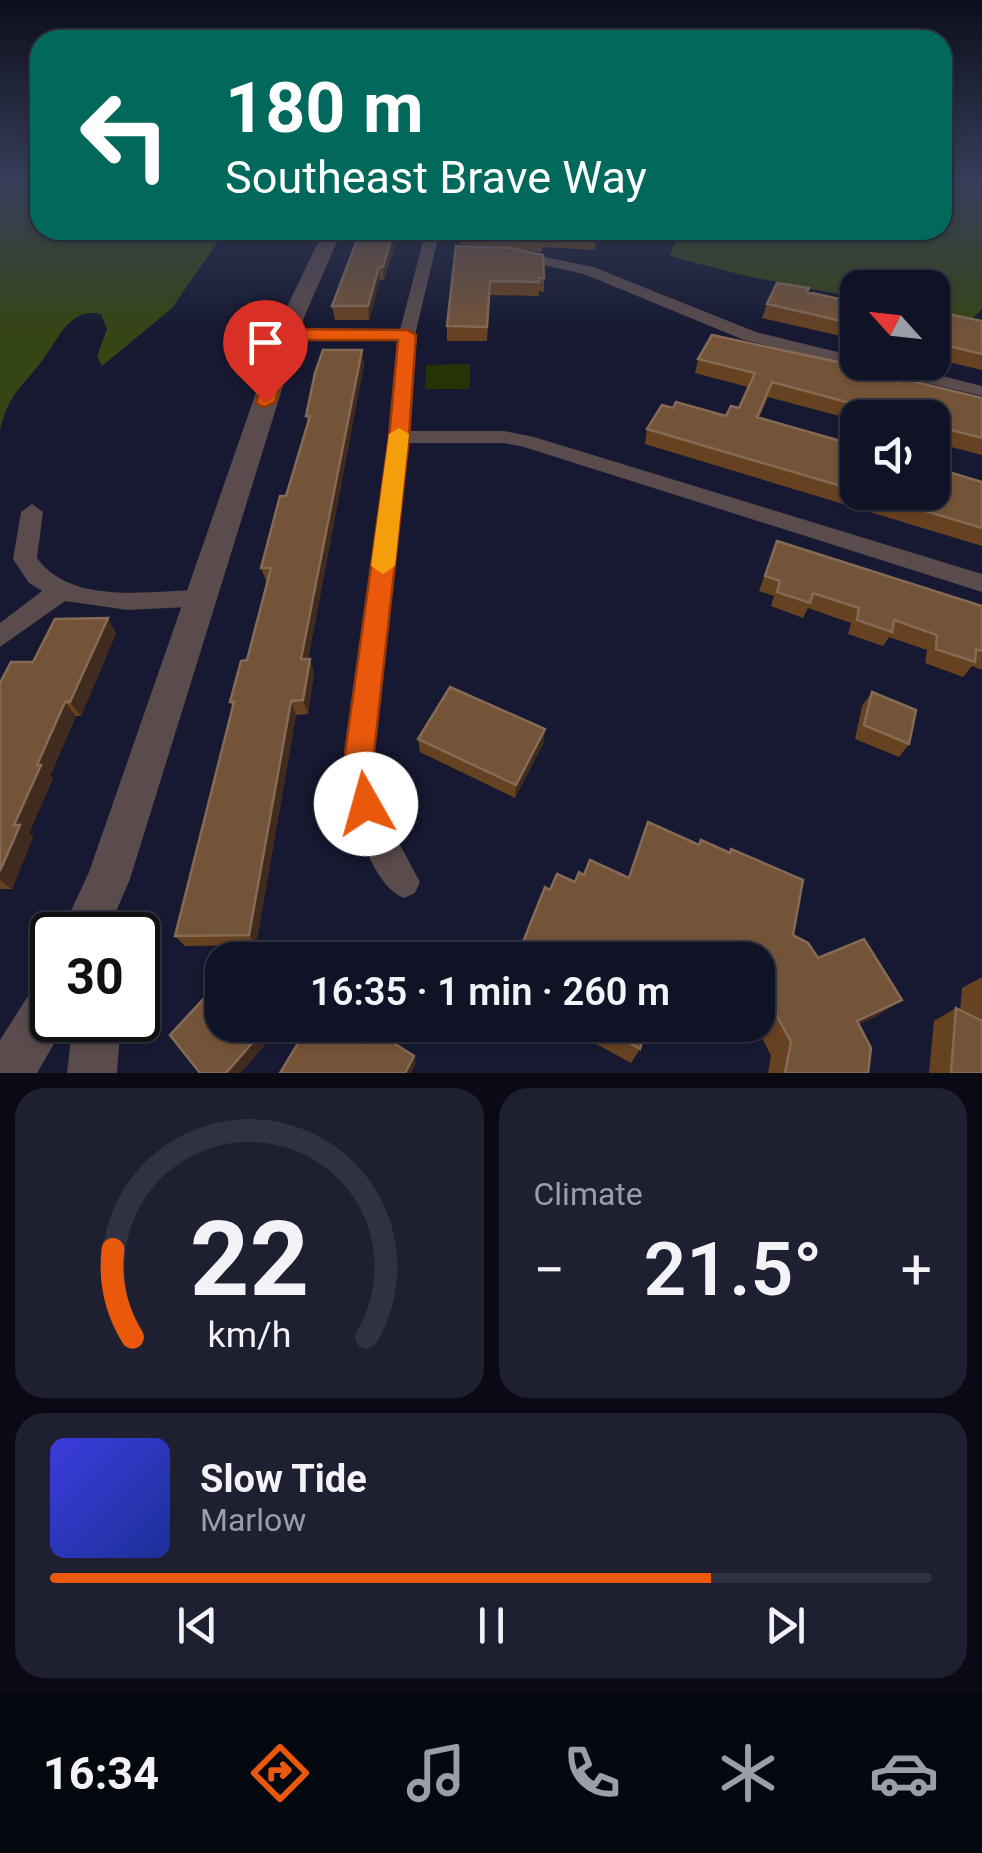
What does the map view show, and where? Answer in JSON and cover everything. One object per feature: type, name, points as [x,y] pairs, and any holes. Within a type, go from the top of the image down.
[{"type":"street","points":[[93,912],[108,879],[287,334],[329,240]]},
{"type":"street","points":[[404,882],[390,862],[366,804],[359,753],[399,437],[407,335],[436,243]]},
{"type":"street","points":[[496,253],[588,270],[728,329],[840,357]]},
{"type":"street","points":[[287,334],[407,335]]},
{"type":"street","points":[[936,380],[982,391]]},
{"type":"street","points":[[399,437],[515,438],[982,584]]},
{"type":"street","points":[[32,512],[25,558],[39,580],[84,597],[198,599]]},
{"type":"street","points":[[0,637],[60,591]]},
{"type":"street","points":[[106,912],[108,879]]},
{"type":"street","points":[[8,1073],[30,1038]]},
{"type":"street","points":[[92,1073],[95,1042]]},
{"type":"green space","points":[[0,232],[30,232],[30,240],[219,240],[172,308],[102,366],[97,356],[107,329],[101,314],[90,313],[73,320],[12,398],[0,430]]},
{"type":"green space","points":[[952,232],[982,232],[982,309],[971,320],[950,316],[950,270],[840,270],[840,295],[670,256],[676,240],[952,240]]},
{"type":"green space","points":[[470,364],[470,389],[425,389],[426,365]]},
{"type":"building","points":[[357,240],[391,240],[368,306],[332,306]]},
{"type":"building","points":[[456,246],[510,248],[543,255],[544,278],[539,278],[539,282],[490,281],[487,327],[447,326]]},
{"type":"building","points":[[777,283],[809,288],[807,292],[840,299],[840,321],[767,304]]},
{"type":"building","points":[[950,314],[982,321],[982,354],[950,346]]},
{"type":"building","points":[[712,335],[840,362],[840,380],[907,380],[982,398],[982,438],[950,430],[950,400],[840,400],[772,382],[757,417],[840,441],[840,486],[647,429],[662,405],[673,408],[676,402],[726,416],[731,406],[739,408],[755,373],[698,359]]},
{"type":"building","points":[[323,350],[362,350],[301,659],[310,659],[303,700],[291,701],[249,935],[175,936],[234,702],[230,702],[241,661],[247,660],[271,568],[261,568],[280,496],[286,496],[310,416],[306,416]]},
{"type":"building","points":[[950,472],[982,482],[982,528],[922,510],[950,510]]},
{"type":"building","points":[[777,541],[982,606],[982,651],[976,649],[975,662],[936,649],[937,635],[894,620],[892,632],[857,620],[859,608],[813,593],[810,603],[777,592],[780,581],[765,576]]},
{"type":"building","points":[[108,618],[37,765],[41,765],[14,825],[20,825],[0,871],[0,683],[11,662],[33,662],[55,619]]},
{"type":"building","points":[[450,687],[545,729],[516,785],[418,739]]},
{"type":"building","points":[[872,692],[916,710],[909,744],[864,725]]},
{"type":"building","points":[[648,822],[699,845],[701,840],[730,853],[731,849],[803,880],[793,935],[808,943],[818,958],[864,939],[902,1000],[857,1021],[871,1048],[868,1073],[785,1073],[791,1042],[775,1013],[775,942],[523,942],[545,887],[550,890],[557,874],[575,882],[579,872],[584,875],[590,860],[629,878]]},
{"type":"building","points":[[205,997],[205,1042],[253,1042],[226,1073],[200,1073],[170,1035]]},
{"type":"building","points":[[956,1008],[982,1021],[982,1073],[951,1073]]},
{"type":"building","points":[[299,1042],[392,1042],[414,1056],[405,1073],[280,1073]]},
{"type":"slow traffic","points":[[383,566],[399,434]]},
{"type":"route","points":[[265,402],[287,334],[407,335],[399,437],[359,753],[366,804]]}]
